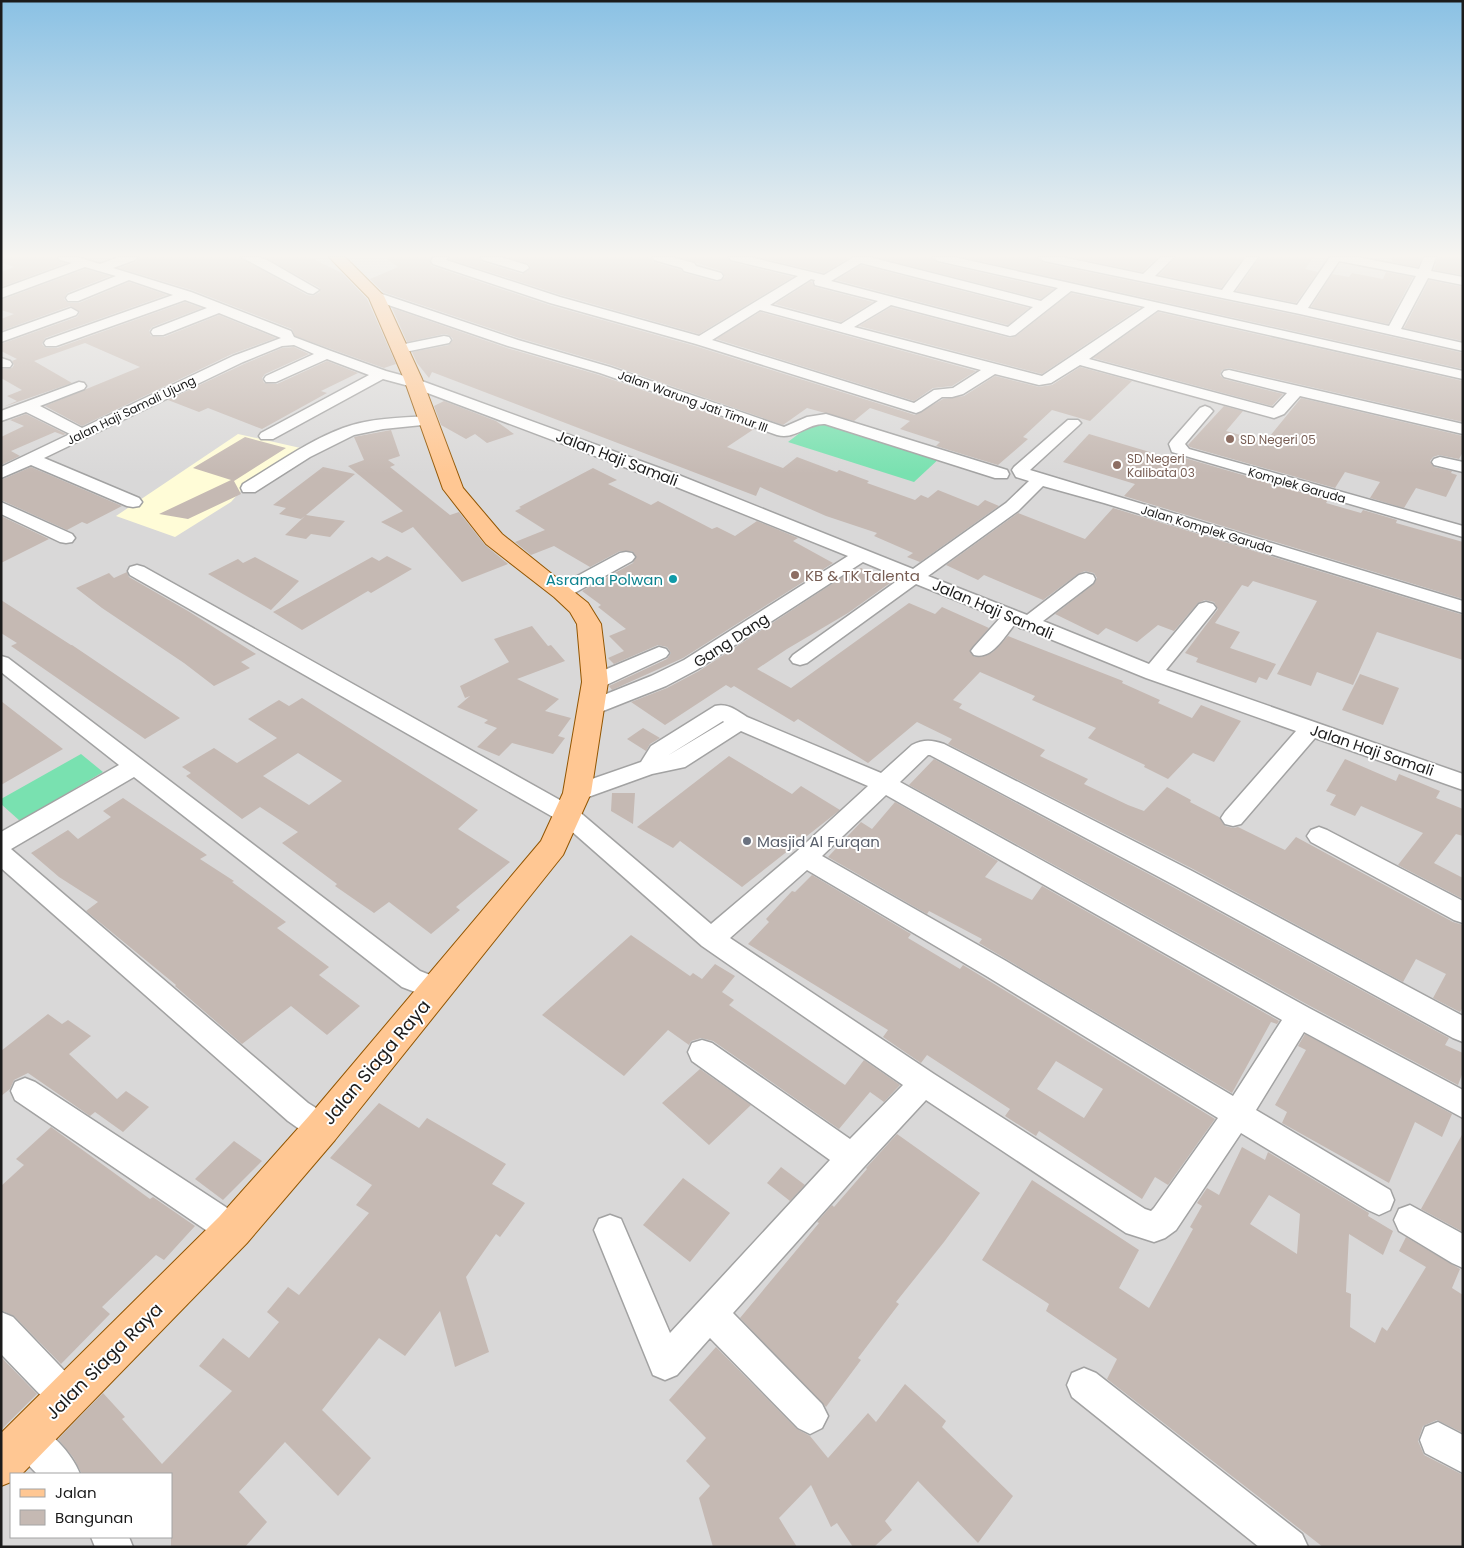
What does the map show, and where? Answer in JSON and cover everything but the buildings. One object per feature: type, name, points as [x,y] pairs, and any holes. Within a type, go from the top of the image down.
[{"type":"main road","name":"Jalan Siaga Raya","points":[[1,1464],[232,1230],[322,1128],[553,847],[572,804],[593,695],[589,624],[580,608],[494,539],[453,489],[414,382],[391,329]]},
{"type":"street","points":[[1,338],[20,329]]},
{"type":"street","points":[[51,343],[90,329]]},
{"type":"street","points":[[158,332],[165,329]]},
{"type":"street","name":"Jalan Haji Samali","points":[[274,329],[286,334],[289,340],[296,340],[326,354],[381,374],[414,382],[670,478],[1153,673],[1463,782]]},
{"type":"street","name":"Jalan Warung Jati Timur III","points":[[473,329],[605,370],[782,432],[790,432],[807,421],[816,419],[850,426]]},
{"type":"street","points":[[659,329],[919,408],[939,393],[958,391],[992,369]]},
{"type":"street","points":[[701,341],[720,329]]},
{"type":"street","points":[[843,329],[1039,381],[1046,380],[1122,329]]},
{"type":"street","points":[[1000,329],[1010,332],[1014,329]]},
{"type":"street","points":[[1258,329],[1463,376]]},
{"type":"street","points":[[1385,329],[1463,347]]},
{"type":"street","name":"Jalan Haji Samali Ujung","points":[[1,473],[238,359],[289,340]]},
{"type":"street","points":[[400,349],[444,340]]},
{"type":"street","points":[[272,379],[326,354]]},
{"type":"street","points":[[1078,360],[1274,413],[1279,411],[1297,391]]},
{"type":"street","points":[[267,436],[381,374]]},
{"type":"street","points":[[1229,374],[1463,429]]},
{"type":"street","points":[[1,416],[79,386]]},
{"type":"street","points":[[850,426],[884,398]]},
{"type":"street","points":[[27,406],[82,434]]},
{"type":"street","name":"Komplek Garuda","points":[[1205,411],[1178,444],[1178,448],[1183,452],[1463,532]]},
{"type":"street","points":[[249,488],[304,454],[348,431],[383,424],[427,421]]},
{"type":"street","name":"Jalan Komplek Garuda","points":[[1073,423],[1020,470],[1026,476],[1463,607]]},
{"type":"street","points":[[850,426],[1001,474]]},
{"type":"street","points":[[32,458],[133,502]]},
{"type":"street","points":[[1440,462],[1463,468]]},
{"type":"street","points":[[800,659],[1012,507],[1040,480]]},
{"type":"street","points":[[1,507],[66,538]]},
{"type":"street","name":"Gang Dang","points":[[593,695],[665,678],[702,660],[862,555]]},
{"type":"street","points":[[562,592],[626,557]]},
{"type":"street","points":[[137,571],[572,804],[711,939],[924,1083],[1137,1222],[1154,1227],[1165,1220],[1236,1116],[1299,1016]]},
{"type":"street","points":[[981,651],[1019,620],[1086,579]]},
{"type":"street","points":[[1153,673],[1206,608]]},
{"type":"street","points":[[593,695],[659,653]]},
{"type":"street","points":[[1,662],[411,979],[436,990]]},
{"type":"street","points":[[572,804],[649,767],[677,762],[739,722],[885,784],[1299,1016],[1462,1113]]},
{"type":"street","points":[[1233,818],[1310,729]]},
{"type":"street","points":[[711,939],[805,858],[920,750],[926,747],[936,749],[1184,878],[1463,1030]]},
{"type":"street","points":[[1,843],[135,766]]},
{"type":"street","points":[[1319,836],[1463,913]]},
{"type":"street","points":[[1,854],[298,1112],[322,1128]]},
{"type":"street","points":[[805,858],[997,970],[1236,1116],[1379,1200]]},
{"type":"street","points":[[702,1052],[852,1158]]},
{"type":"street","points":[[610,1230],[665,1363],[852,1158],[924,1083]]},
{"type":"street","points":[[25,1090],[232,1230]]},
{"type":"street","points":[[1410,1220],[1463,1252]]},
{"type":"street","points":[[710,1314],[810,1416]]},
{"type":"street","points":[[1,1329],[67,1398]]},
{"type":"street","points":[[1084,1385],[1289,1547]]},
{"type":"street","points":[[28,1438],[61,1473]]},
{"type":"shaded area","points":[[1,329],[1463,329],[1463,1547],[1,1547]]},
{"type":"shaded area","points":[[238,434],[305,449],[245,486],[231,502],[175,537],[116,516]]},
{"type":"green space","points":[[818,419],[942,456],[914,482],[788,442]]},
{"type":"green space","points":[[81,754],[103,772],[20,821],[1,804],[1,799]]},
{"type":"place","name":"SD Negeri 05","points":[[1230,439]]},
{"type":"place","name":"SD Negeri Kalibata 03","points":[[1117,465]]},
{"type":"place","name":"KB & TK Talenta","points":[[795,575]]},
{"type":"place","name":"Asrama Polwan","points":[[673,579]]},
{"type":"place","name":"Masjid Al Furqan","points":[[747,841]]}]
